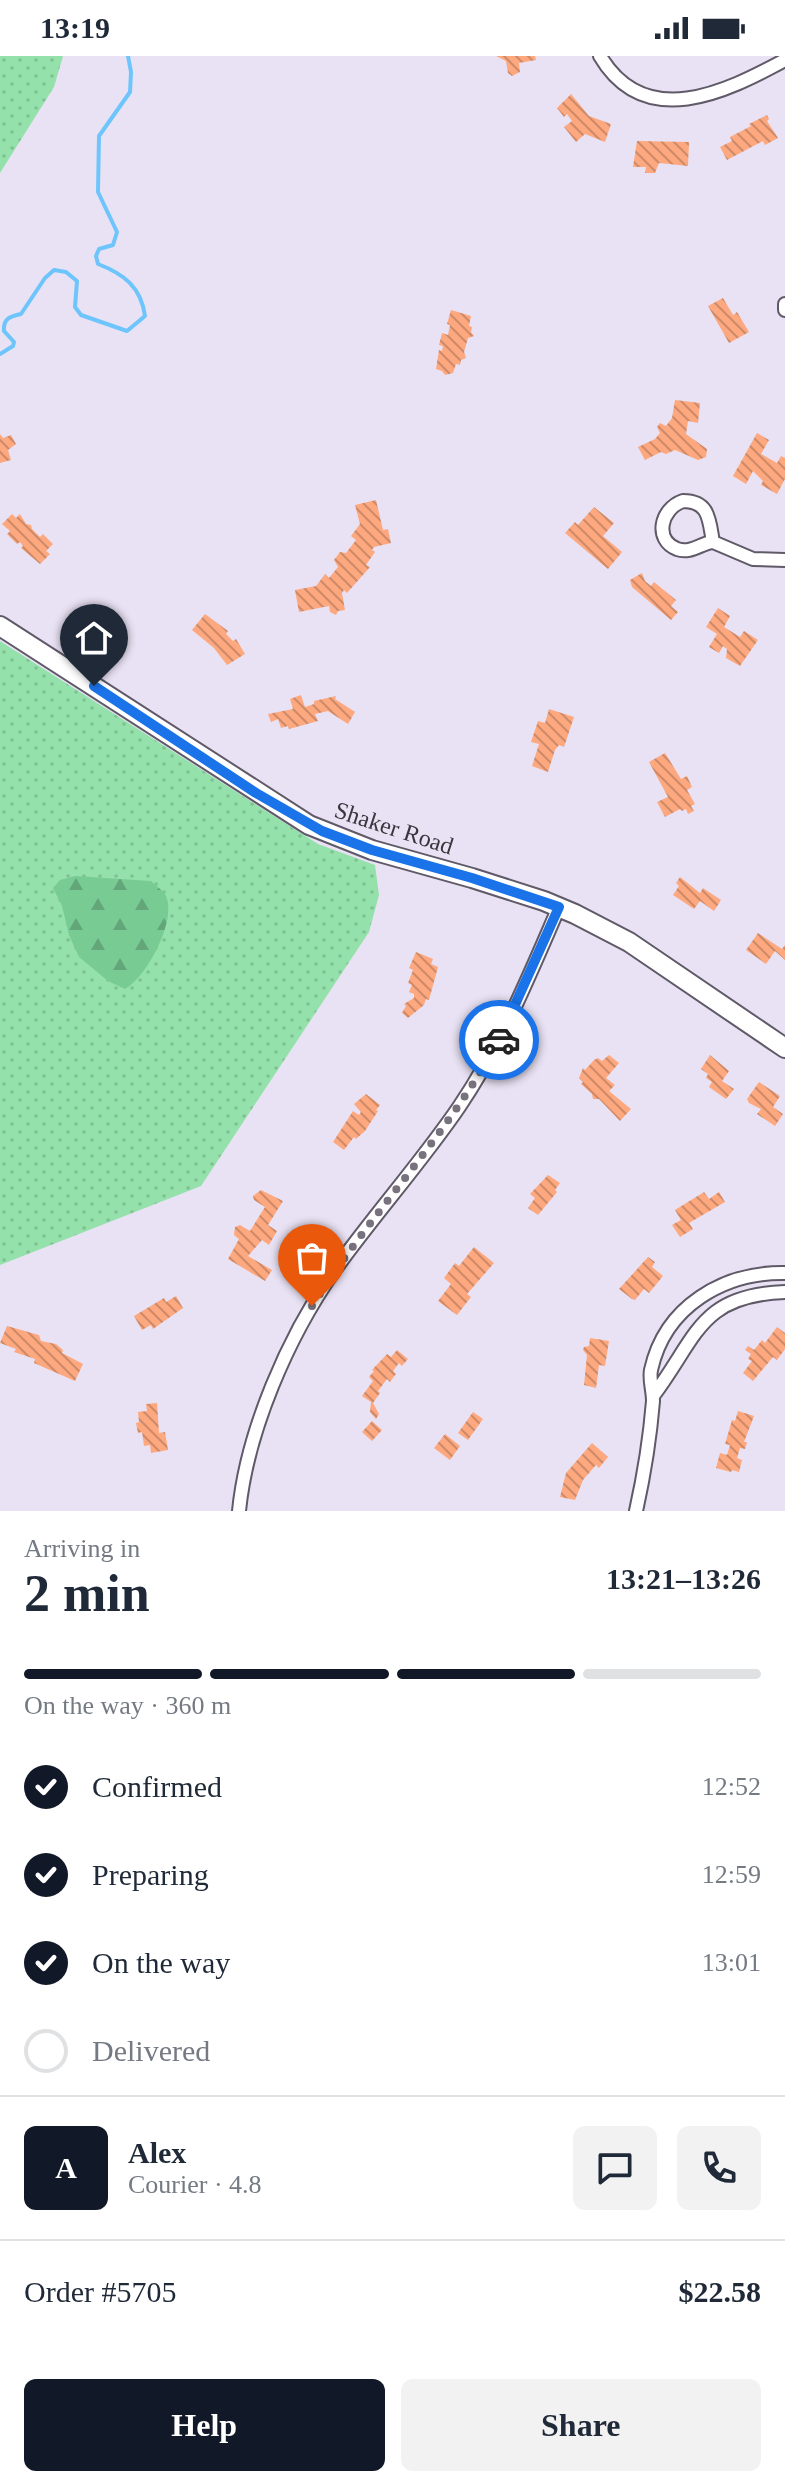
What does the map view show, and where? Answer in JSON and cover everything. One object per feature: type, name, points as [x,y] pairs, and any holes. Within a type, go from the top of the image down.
[{"type":"main road","name":"Shaker Road","points":[[0,626],[309,825],[372,850],[559,907],[629,942],[785,1048]]},
{"type":"street","points":[[600,56],[628,86],[662,100],[696,98],[723,91],[785,60]]},
{"type":"street","points":[[713,542],[709,516],[698,504],[679,502],[664,516],[664,532],[673,547],[691,550],[713,542],[753,559],[785,560]]},
{"type":"street","points":[[239,1511],[243,1482],[259,1425],[304,1319],[334,1271],[457,1109],[483,1069],[514,1010],[559,907]]},
{"type":"street","points":[[636,1511],[653,1396],[650,1378],[668,1330],[682,1312],[733,1279],[785,1273]]},
{"type":"street","points":[[653,1396],[694,1331],[707,1319],[739,1299],[785,1292]]},
{"type":"green space","points":[[0,56],[63,56],[54,87],[0,173]]},
{"type":"green space","points":[[0,641],[318,844],[375,865],[379,895],[369,932],[201,1186],[0,1265]]},
{"type":"green space","points":[[75,876],[151,881],[165,894],[168,917],[164,932],[151,960],[125,989],[108,981],[79,957],[69,935],[62,906],[53,888],[60,880]]},
{"type":"building","points":[[496,56],[535,56],[536,60],[519,63],[520,72],[512,76],[508,73],[506,61]]},
{"type":"building","points":[[571,94],[589,116],[611,124],[605,142],[585,134],[576,142],[564,127],[572,121],[557,108]]},
{"type":"building","points":[[767,115],[767,121],[778,138],[765,145],[763,141],[727,160],[720,147],[732,141],[730,137],[751,126],[749,124]]},
{"type":"building","points":[[637,141],[689,142],[688,166],[659,163],[655,173],[645,173],[646,167],[633,167]]},
{"type":"building","points":[[723,298],[733,315],[737,312],[749,332],[729,343],[708,306]]},
{"type":"building","points":[[451,310],[471,316],[469,326],[474,336],[468,338],[464,352],[466,358],[461,360],[460,365],[456,364],[453,373],[445,375],[436,369],[439,350],[442,351],[443,346],[439,345],[442,333],[448,335]]},
{"type":"building","points":[[675,400],[700,403],[698,423],[688,421],[686,434],[707,449],[706,457],[698,460],[675,450],[666,454],[661,452],[645,460],[638,447],[655,439],[660,433],[657,427],[660,423],[666,426],[672,418]]},
{"type":"building","points":[[757,433],[769,440],[761,454],[777,463],[781,456],[785,458],[785,479],[777,494],[761,485],[763,481],[753,471],[746,484],[733,476]]},
{"type":"building","points":[[0,434],[3,438],[11,435],[16,444],[8,450],[11,460],[0,463]]},
{"type":"building","points":[[376,500],[383,530],[388,529],[391,543],[374,547],[372,550],[375,552],[366,565],[370,567],[347,593],[344,590],[345,610],[338,611],[336,615],[330,612],[329,606],[299,612],[295,590],[316,586],[325,574],[329,578],[338,567],[334,560],[340,552],[346,553],[356,540],[351,536],[360,524],[355,505]]},
{"type":"building","points":[[594,507],[614,523],[603,536],[622,552],[608,569],[565,533],[575,522],[578,525]]},
{"type":"building","points":[[12,514],[16,518],[20,514],[40,537],[43,534],[53,544],[46,551],[50,554],[40,564],[21,548],[20,542],[17,544],[7,534],[10,531],[2,524]]},
{"type":"building","points":[[642,573],[651,586],[654,582],[676,600],[671,606],[678,612],[671,620],[632,587],[630,580]]},
{"type":"building","points":[[718,608],[730,616],[724,627],[740,637],[744,631],[758,640],[740,666],[726,658],[727,649],[723,646],[719,653],[709,647],[717,634],[706,627]]},
{"type":"building","points":[[205,614],[228,631],[226,634],[233,641],[236,639],[245,654],[227,665],[214,648],[192,630]]},
{"type":"building","points":[[301,695],[305,707],[314,704],[314,701],[336,696],[335,699],[355,712],[348,724],[328,711],[315,714],[318,721],[289,729],[288,726],[281,728],[278,719],[271,722],[268,714],[293,709],[290,699]]},
{"type":"building","points":[[549,709],[574,717],[564,747],[559,745],[555,750],[548,772],[532,766],[539,744],[531,742],[538,721],[545,723]]},
{"type":"building","points":[[665,753],[681,779],[687,776],[692,787],[687,790],[695,804],[691,806],[694,811],[688,814],[686,809],[680,809],[665,817],[657,802],[668,797],[649,762]]},
{"type":"building","points":[[680,877],[700,893],[703,888],[721,900],[714,911],[700,901],[694,909],[673,895]]},
{"type":"building","points":[[758,933],[782,949],[785,945],[785,960],[775,951],[766,964],[746,950]]},
{"type":"building","points":[[416,952],[433,959],[431,964],[438,967],[429,1000],[426,999],[424,1005],[408,1018],[402,1013],[404,1004],[414,998],[414,994],[409,992],[412,985],[408,983],[413,970],[409,968]]},
{"type":"building","points":[[609,1055],[619,1063],[606,1078],[615,1085],[609,1091],[631,1109],[620,1121],[599,1099],[593,1099],[579,1078],[583,1068],[585,1070],[594,1060],[598,1058],[602,1061]]},
{"type":"building","points":[[710,1055],[729,1071],[722,1081],[734,1089],[726,1099],[709,1087],[712,1082],[701,1069]]},
{"type":"building","points":[[759,1082],[780,1096],[773,1107],[783,1114],[775,1126],[757,1114],[761,1109],[747,1099]]},
{"type":"building","points":[[366,1094],[380,1105],[378,1111],[365,1131],[356,1139],[354,1137],[344,1150],[333,1142],[353,1111],[359,1115],[361,1112],[354,1104]]},
{"type":"building","points":[[548,1175],[560,1183],[555,1190],[557,1192],[538,1215],[528,1208],[535,1198],[530,1194]]},
{"type":"building","points":[[261,1190],[283,1201],[268,1225],[277,1231],[269,1245],[262,1240],[248,1256],[272,1270],[265,1281],[228,1259],[239,1239],[234,1235],[235,1227],[240,1225],[250,1231],[265,1207],[253,1196]]},
{"type":"building","points":[[704,1192],[709,1199],[719,1192],[725,1202],[689,1223],[693,1229],[680,1237],[672,1225],[681,1220],[675,1210]]},
{"type":"building","points":[[474,1247],[494,1263],[467,1294],[471,1297],[457,1315],[438,1301],[451,1284],[444,1278],[455,1263],[459,1266]]},
{"type":"building","points":[[648,1257],[655,1262],[652,1267],[663,1276],[649,1293],[644,1289],[635,1300],[632,1299],[619,1289]]},
{"type":"building","points":[[176,1296],[183,1308],[153,1329],[151,1325],[142,1330],[134,1316],[164,1298],[166,1302]]},
{"type":"building","points":[[7,1326],[39,1335],[41,1341],[56,1344],[63,1350],[62,1353],[83,1364],[75,1381],[34,1363],[35,1359],[0,1343]]},
{"type":"building","points":[[777,1327],[785,1333],[785,1349],[777,1360],[773,1357],[753,1381],[743,1373],[752,1361],[748,1359],[751,1354],[745,1350],[748,1346],[754,1350],[762,1340],[765,1343]]},
{"type":"building","points":[[590,1338],[609,1341],[605,1366],[599,1365],[596,1388],[584,1385],[587,1355],[583,1350],[589,1346]]},
{"type":"building","points":[[397,1350],[408,1359],[402,1366],[399,1363],[390,1382],[387,1379],[378,1391],[380,1393],[373,1403],[379,1414],[376,1419],[370,1412],[371,1402],[362,1396],[373,1381],[369,1377],[372,1370],[387,1354],[391,1357]]},
{"type":"building","points":[[157,1403],[159,1433],[165,1432],[168,1450],[151,1453],[150,1445],[144,1446],[142,1432],[138,1433],[136,1423],[139,1422],[138,1412],[147,1411],[146,1404]]},
{"type":"building","points":[[738,1411],[754,1416],[744,1442],[747,1442],[745,1449],[740,1448],[737,1458],[742,1460],[739,1472],[731,1472],[716,1468],[720,1453],[727,1455],[730,1445],[725,1444]]},
{"type":"building","points":[[473,1412],[483,1419],[468,1440],[458,1433]]},
{"type":"building","points":[[372,1421],[382,1430],[372,1441],[362,1432]]},
{"type":"building","points":[[445,1434],[460,1446],[450,1460],[434,1448]]},
{"type":"building","points":[[592,1443],[608,1457],[583,1480],[575,1500],[560,1497],[566,1473]]},
{"type":"waterway","points":[[0,354],[14,342],[4,331],[6,320],[21,314],[45,278],[54,270],[66,272],[77,281],[75,307],[81,315],[127,331],[145,316],[135,289],[116,272],[98,264],[96,256],[99,249],[113,245],[117,232],[98,192],[99,136],[130,92],[128,56]]},
{"type":"way so far","points":[[312,1306],[334,1271],[457,1109],[499,1040]]},
{"type":"route","points":[[94,686],[309,825],[372,850],[559,907],[499,1040]]}]
